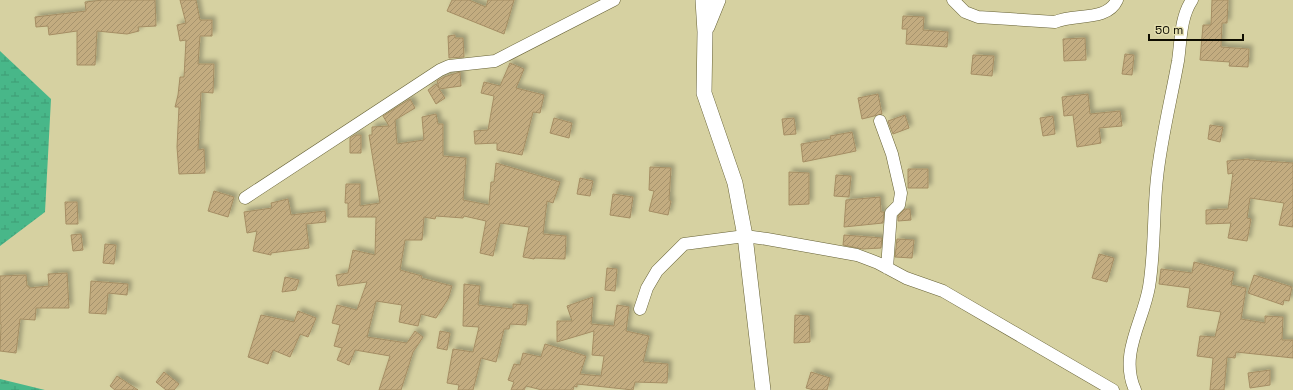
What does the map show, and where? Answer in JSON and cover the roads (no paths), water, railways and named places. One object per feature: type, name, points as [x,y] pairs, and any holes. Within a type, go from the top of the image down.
[{"type":"street","points":[[245,198],[440,70],[449,66],[495,61],[614,0]]},
{"type":"street","points":[[703,0],[705,32],[704,94],[735,183],[746,236],[761,388]]},
{"type":"street","points":[[705,32],[718,0]]},
{"type":"street","points":[[953,0],[965,12],[978,17],[1055,22],[1064,18],[1105,13],[1114,6],[1117,0]]},
{"type":"street","points":[[1135,390],[1128,366],[1136,326],[1149,287],[1158,172],[1180,50],[1183,17],[1192,0]]},
{"type":"street","points":[[880,121],[892,154],[901,193],[899,205],[892,213],[887,268]]},
{"type":"street","points":[[640,309],[647,288],[657,271],[684,244],[746,236],[857,255],[878,263],[906,278],[943,291],[1113,390]]}]
